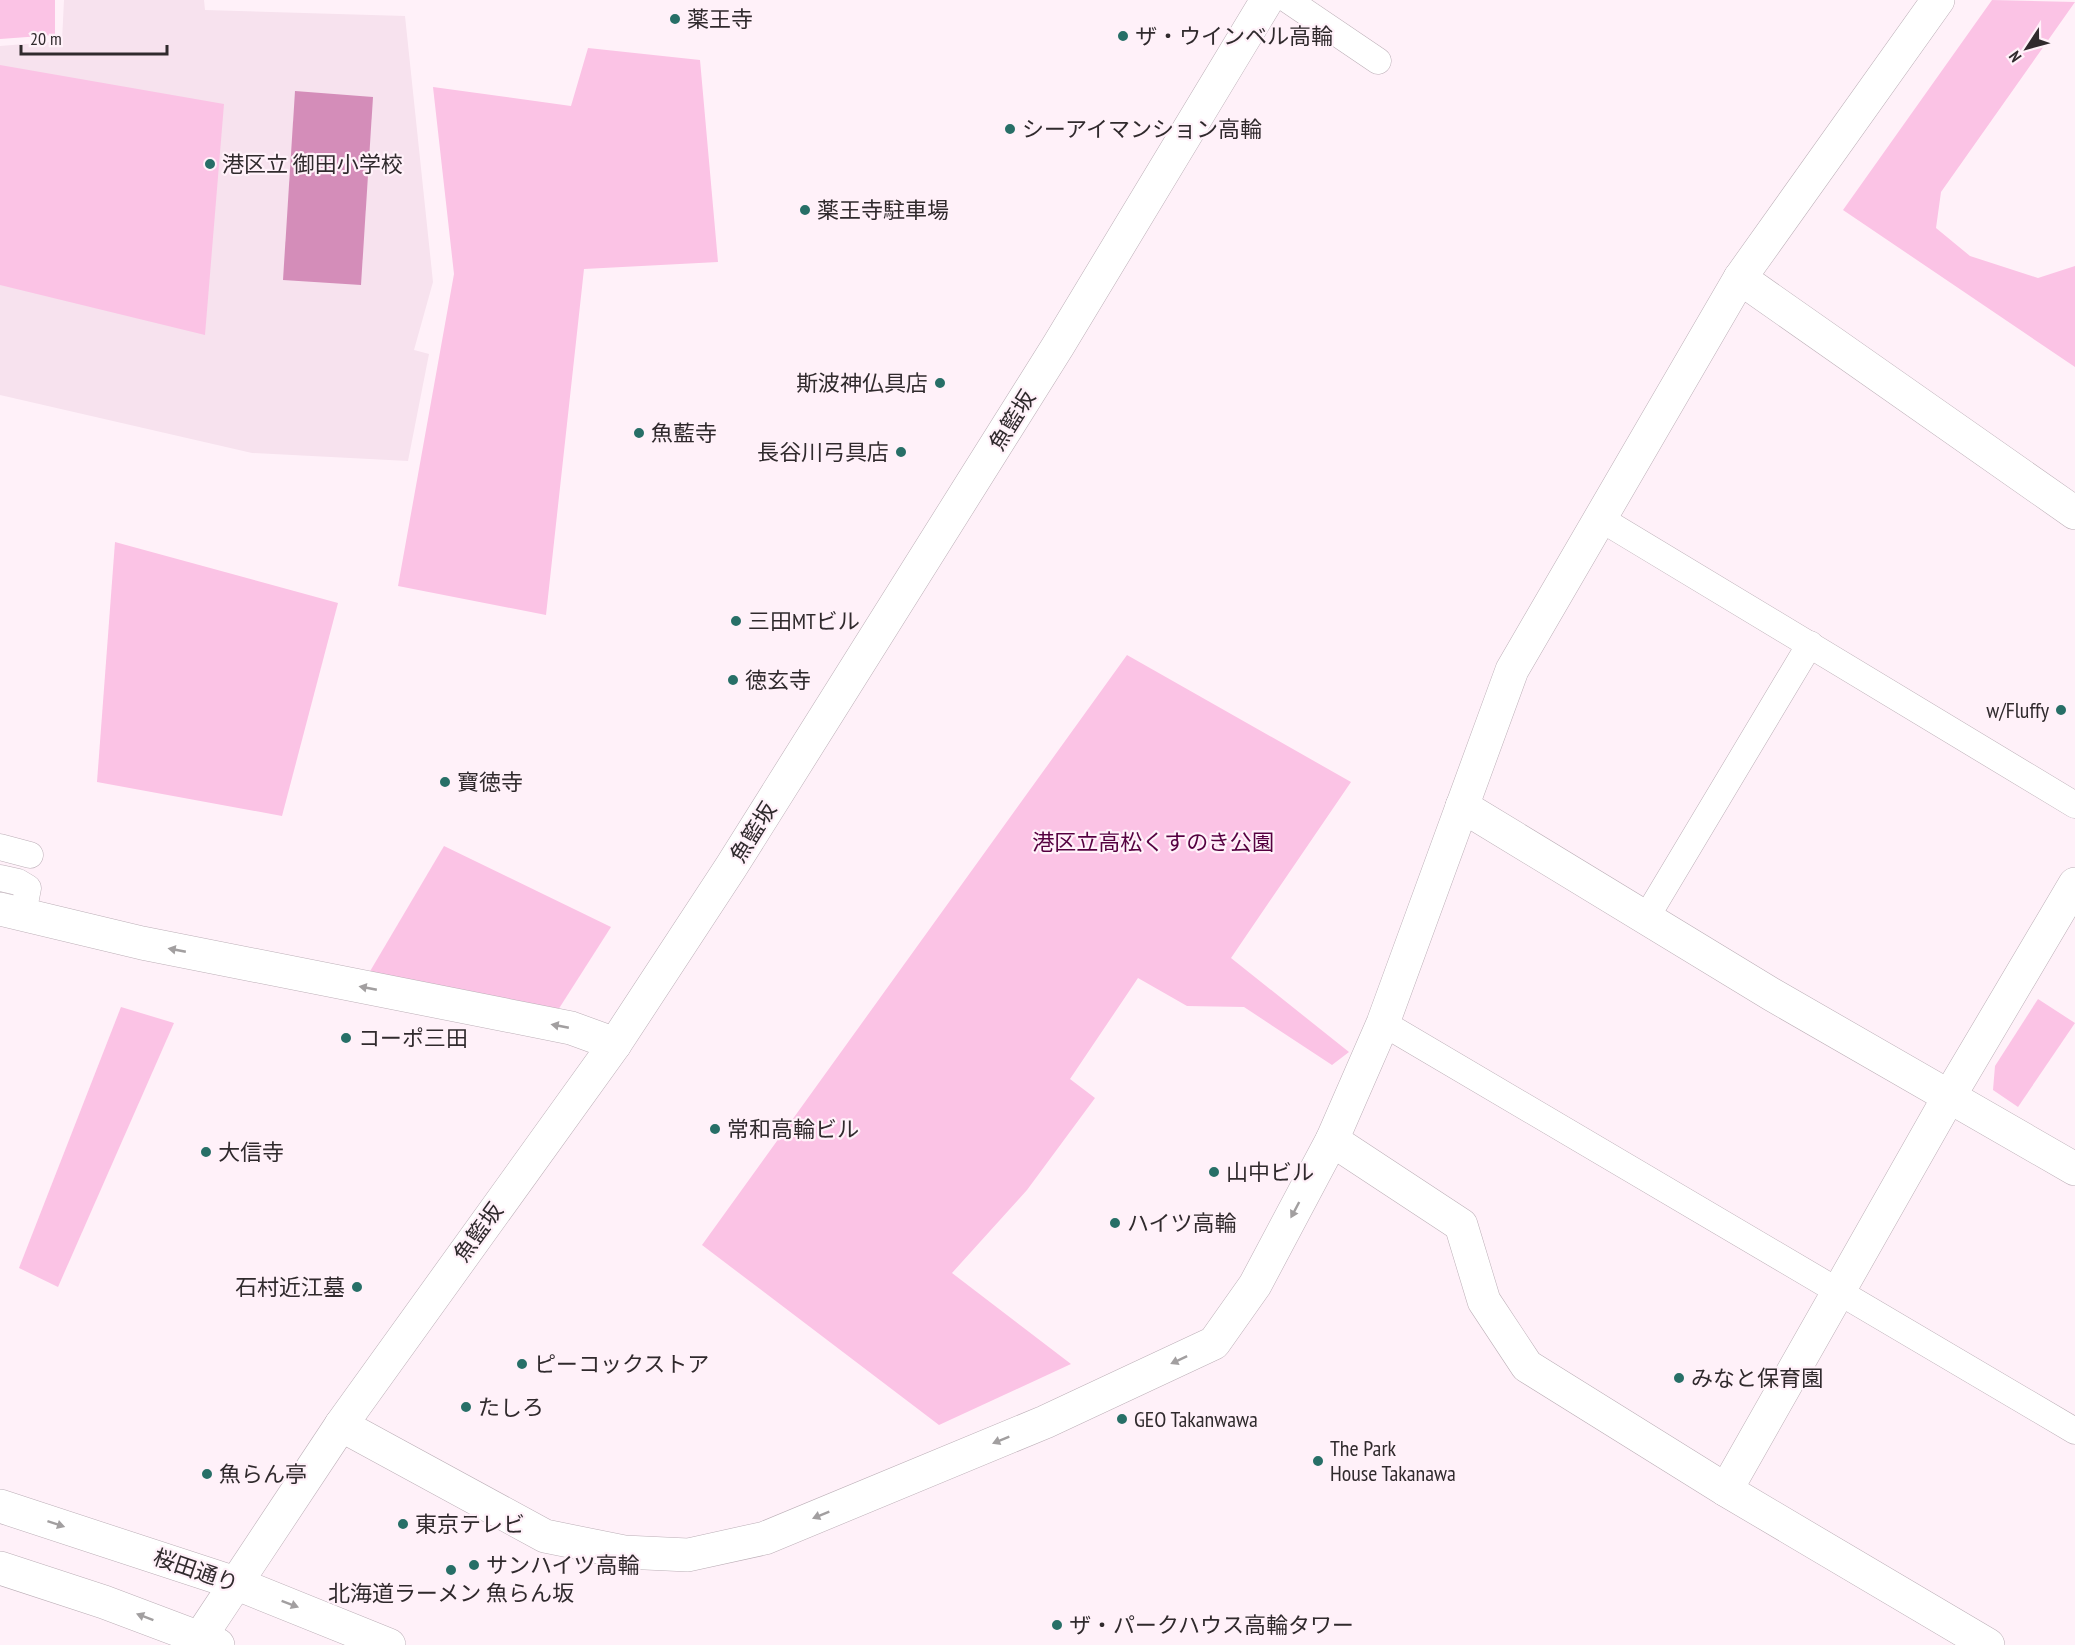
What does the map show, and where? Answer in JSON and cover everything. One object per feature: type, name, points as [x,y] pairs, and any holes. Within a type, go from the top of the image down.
[{"type":"main road","name":"魚籃坂","points":[[204,1643],[235,1583],[341,1425],[615,1044],[731,867],[1058,346],[1267,0]]},
{"type":"main road","points":[[341,1425],[545,1536],[624,1552],[688,1555],[765,1538],[1046,1422],[1214,1343],[1256,1285],[1332,1140],[1383,1023],[1512,670],[1740,278],[1938,0]]},
{"type":"main road","points":[[1740,278],[2075,513]]},
{"type":"main road","points":[[1462,806],[1771,994],[2075,1169]]},
{"type":"main road","points":[[1726,1490],[1950,1095],[2075,884]]},
{"type":"main road","points":[[12,911],[142,943],[571,1028],[615,1044]]},
{"type":"main road","points":[[1332,1140],[1461,1224],[1484,1301],[1527,1366],[1726,1490],[1988,1645]]},
{"type":"main road","name":"桜田通り","points":[[0,1506],[235,1583],[389,1645]]},
{"type":"main road","points":[[0,1568],[104,1602],[204,1643]]},
{"type":"lane","points":[[1288,0],[1378,60]]},
{"type":"lane","points":[[1601,519],[2075,805]]},
{"type":"lane","points":[[1646,918],[1810,644]]},
{"type":"lane","points":[[0,847],[30,855]]},
{"type":"lane","points":[[0,878],[18,882],[28,888],[12,911]]},
{"type":"lane","points":[[1383,1023],[2075,1431]]},
{"type":"shaded area","name":"港区立 御田小学校","points":[[64,0],[204,0],[205,10],[405,16],[433,282],[414,350],[429,354],[408,461],[252,453],[0,395],[0,46],[62,41]]},
{"type":"shaded area","points":[[295,91],[373,97],[361,285],[283,280]]},
{"type":"green space","points":[[0,0],[55,0],[55,35],[0,39]]},
{"type":"green space","points":[[1992,0],[2075,2],[1941,192],[1936,228],[1970,256],[2038,278],[2075,266],[2075,367],[1843,210]]},
{"type":"green space","points":[[588,48],[700,60],[718,262],[584,269],[546,615],[398,586],[454,274],[433,87],[571,106]]},
{"type":"green space","points":[[0,65],[224,104],[205,335],[0,285]]},
{"type":"green space","points":[[115,542],[338,603],[282,816],[97,782]]},
{"type":"green space","name":"港区立高松くすのき公園","points":[[1127,655],[1351,782],[1231,958],[1349,1052],[1332,1065],[1244,1007],[1187,1006],[1138,978],[1070,1079],[1095,1098],[1027,1190],[952,1273],[1071,1364],[939,1425],[702,1245]]},
{"type":"green space","points":[[444,846],[611,927],[551,1021],[369,973]]},
{"type":"green space","points":[[2038,999],[2075,1023],[2018,1107],[1993,1090],[1995,1066]]},
{"type":"green space","points":[[121,1007],[174,1023],[58,1287],[19,1268]]},
{"type":"place","name":"薬王寺","points":[[675,19]]},
{"type":"place","name":"ザ・ウインベル高輪","points":[[1123,36]]},
{"type":"place","name":"シーアイマンション高輪","points":[[1010,129]]},
{"type":"place","name":"港区立 御田小学校","points":[[210,164]]},
{"type":"place","name":"薬王寺駐車場","points":[[805,210]]},
{"type":"place","name":"斯波神仏具店","points":[[940,383]]},
{"type":"place","name":"魚藍寺","points":[[639,433]]},
{"type":"place","name":"長谷川弓具店","points":[[901,452]]},
{"type":"place","name":"三田MTビル","points":[[736,621]]},
{"type":"place","name":"徳玄寺","points":[[733,680]]},
{"type":"place","name":"w/Fluffy","points":[[2061,710]]},
{"type":"place","name":"寶徳寺","points":[[445,782]]},
{"type":"place","name":"コーポ三田","points":[[346,1038]]},
{"type":"place","name":"常和高輪ビル","points":[[715,1129]]},
{"type":"place","name":"大信寺","points":[[206,1152]]},
{"type":"place","name":"山中ビル","points":[[1214,1172]]},
{"type":"place","name":"ハイツ高輪","points":[[1115,1223]]},
{"type":"place","name":"石村近江墓","points":[[357,1287]]},
{"type":"place","name":"ピーコックストア","points":[[522,1364]]},
{"type":"place","name":"みなと保育園","points":[[1679,1378]]},
{"type":"place","name":"たしろ","points":[[466,1407]]},
{"type":"place","name":"GEO Takanwawa","points":[[1122,1419]]},
{"type":"place","name":"The Park House Takanawa","points":[[1318,1461]]},
{"type":"place","name":"魚らん亭","points":[[207,1474]]},
{"type":"place","name":"東京テレビ","points":[[403,1524]]},
{"type":"place","name":"サンハイツ高輪","points":[[474,1565]]},
{"type":"place","name":"北海道ラーメン 魚らん坂","points":[[451,1570]]},
{"type":"place","name":"ザ・パークハウス高輪タワー","points":[[1057,1625]]}]
